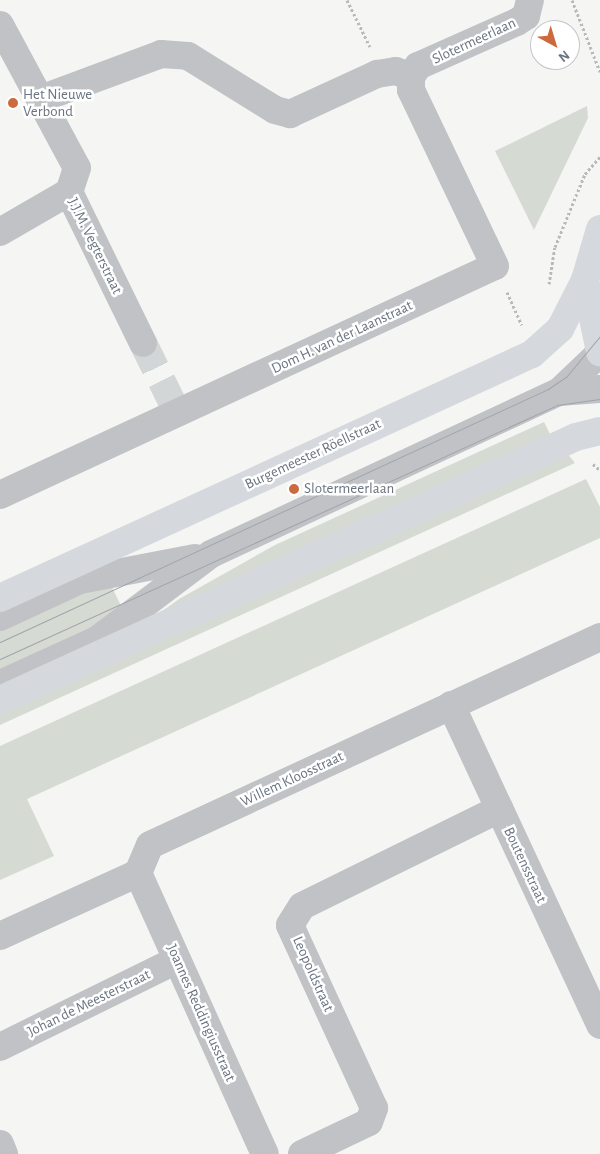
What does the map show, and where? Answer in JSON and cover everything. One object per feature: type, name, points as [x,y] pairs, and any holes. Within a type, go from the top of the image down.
[{"type":"main road","name":"Burgemeester Röellstraat","points":[[6,604],[532,354],[560,329],[585,280],[600,230]]},
{"type":"main road","points":[[585,280],[600,352]]},
{"type":"main road","points":[[0,700],[576,437],[600,431]]},
{"type":"street","name":"Slotermeerlaan","points":[[410,77],[418,66],[517,22],[526,16],[530,0]]},
{"type":"street","points":[[0,25],[43,98],[77,168],[69,192]]},
{"type":"street","points":[[43,98],[161,54],[188,56],[275,110],[290,114],[377,74],[396,71],[410,77]]},
{"type":"street","name":"Dom H. van der Laanstraat","points":[[0,495],[495,266],[411,90],[410,77]]},
{"type":"street","name":"J.J.M. Vegterstraat","points":[[0,232],[69,192],[143,343]]},
{"type":"street","name":"Burgemeester Röellstraat","points":[[0,684],[97,640],[211,554],[559,392],[600,352]]},
{"type":"street","name":"Burgemeester Röellstraat","points":[[559,392],[600,389]]},
{"type":"street","name":"Burgemeester Röellstraat","points":[[6,604],[80,580],[211,554]]},
{"type":"street","name":"Willem Kloosstraat","points":[[138,873],[150,845],[600,637]]},
{"type":"street","name":"Boutensstraat","points":[[451,705],[600,1023]]},
{"type":"street","name":"Leopoldstraat","points":[[302,1154],[369,1122],[374,1108],[290,925],[302,906],[499,809]]},
{"type":"street","points":[[0,936],[138,873]]},
{"type":"street","name":"Joannes Reddingiusstraat","points":[[138,873],[265,1154]]},
{"type":"street","name":"Johan de Meesterstraat","points":[[0,1046],[177,960]]},
{"type":"street","points":[[0,1144],[4,1154]]},
{"type":"path","points":[[347,0],[374,56],[377,74]]},
{"type":"path","points":[[572,0],[600,72]]},
{"type":"shaded area","points":[[587,106],[588,118],[534,230],[495,151]]},
{"type":"shaded area","points":[[544,422],[552,438],[135,631],[179,599],[275,545]]},
{"type":"shaded area","points":[[567,453],[575,463],[0,725],[0,710]]},
{"type":"shaded area","points":[[586,479],[600,507],[600,538],[27,799],[54,856],[0,880],[0,746]]},
{"type":"shaded area","points":[[111,585],[123,610],[85,634],[0,673],[0,627],[51,604]]},
{"type":"tunnel","points":[[143,343],[178,414]]},
{"type":"tram line","points":[[0,642],[548,389],[566,377],[600,336]]},
{"type":"tram line","points":[[0,659],[557,405],[600,399]]},
{"type":"place","name":"Het Nieuwe Verbond","points":[[13,103]]},
{"type":"place","name":"Slotermeerlaan","points":[[294,489]]}]
